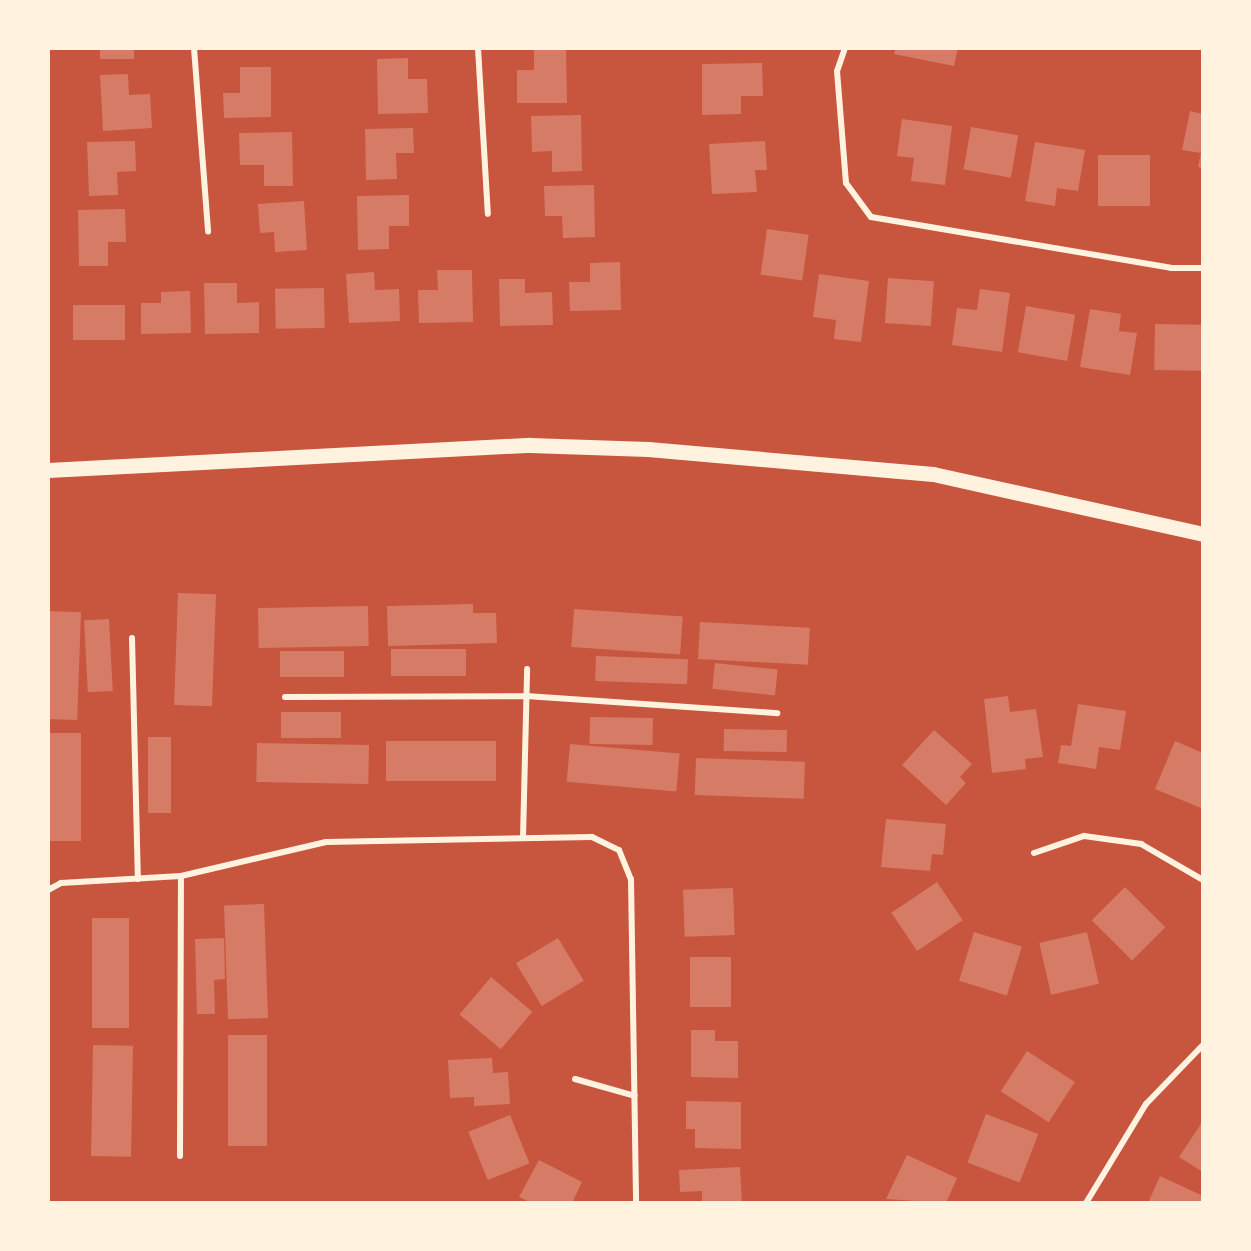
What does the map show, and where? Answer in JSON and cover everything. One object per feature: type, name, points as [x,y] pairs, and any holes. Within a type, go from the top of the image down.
[{"type":"main road","points":[[48,470],[519,446],[648,449],[933,474],[1203,534]]},
{"type":"street","points":[[194,48],[208,231]]},
{"type":"street","points":[[478,48],[488,214]]},
{"type":"street","points":[[845,48],[837,71],[846,183],[872,218],[1172,268],[1203,268]]},
{"type":"street","points":[[132,638],[138,879]]},
{"type":"street","points":[[523,838],[527,669]]},
{"type":"street","points":[[285,697],[526,696],[777,713]]},
{"type":"street","points":[[1034,853],[1084,836],[1141,844],[1203,880]]},
{"type":"street","points":[[48,890],[61,883],[181,876],[326,842],[592,837],[619,850],[631,879],[636,1203]]},
{"type":"street","points":[[180,1156],[181,876]]},
{"type":"street","points":[[1086,1203],[1146,1104],[1203,1045]]},
{"type":"street","points":[[575,1079],[634,1096]]},
{"type":"building","points":[[100,48],[134,48],[134,59],[100,59]]},
{"type":"building","points":[[896,48],[958,48],[954,66],[894,54]]},
{"type":"building","points":[[566,49],[567,103],[517,103],[517,70],[534,70],[534,50]]},
{"type":"building","points":[[408,58],[408,79],[427,79],[428,113],[378,114],[377,59]]},
{"type":"building","points":[[762,63],[763,96],[741,96],[741,114],[702,115],[702,64]]},
{"type":"building","points":[[240,67],[271,67],[271,117],[224,118],[223,93],[240,93]]},
{"type":"building","points":[[128,74],[129,95],[150,94],[152,128],[103,131],[100,75]]},
{"type":"building","points":[[1190,111],[1203,114],[1203,168],[1198,167],[1201,153],[1182,150]]},
{"type":"building","points":[[581,115],[582,171],[552,172],[552,151],[532,152],[531,116]]},
{"type":"building","points":[[902,119],[952,126],[945,185],[911,181],[914,158],[897,156]]},
{"type":"building","points":[[971,127],[1018,135],[1011,178],[964,169]]},
{"type":"building","points":[[413,128],[414,153],[396,153],[397,179],[366,180],[365,129]]},
{"type":"building","points":[[292,132],[293,186],[264,186],[264,165],[240,165],[239,133]]},
{"type":"building","points":[[135,141],[136,171],[117,172],[118,195],[89,196],[87,142]]},
{"type":"building","points":[[765,141],[767,170],[755,170],[757,192],[712,194],[709,144]]},
{"type":"building","points":[[1035,142],[1085,150],[1078,191],[1057,188],[1055,206],[1025,201]]},
{"type":"building","points":[[1098,155],[1150,155],[1150,206],[1098,206]]},
{"type":"building","points":[[594,185],[595,237],[563,238],[562,216],[545,216],[544,186]]},
{"type":"building","points":[[409,195],[409,226],[389,226],[389,249],[358,250],[357,196]]},
{"type":"building","points":[[304,201],[307,250],[275,252],[274,232],[260,233],[258,204]]},
{"type":"building","points":[[125,209],[126,242],[108,242],[108,266],[79,266],[78,210]]},
{"type":"building","points":[[767,229],[809,235],[802,280],[761,275]]},
{"type":"building","points":[[620,262],[621,310],[570,311],[569,282],[590,282],[590,263]]},
{"type":"building","points":[[437,270],[472,270],[473,322],[419,323],[418,290],[438,290]]},
{"type":"building","points":[[374,272],[375,290],[399,289],[400,321],[349,323],[346,274]]},
{"type":"building","points":[[819,274],[869,281],[861,342],[834,339],[836,320],[813,317]]},
{"type":"building","points":[[888,278],[934,281],[931,326],[885,323]]},
{"type":"building","points":[[499,279],[525,279],[525,293],[552,292],[553,325],[500,326]]},
{"type":"building","points":[[204,283],[237,283],[237,303],[259,302],[259,333],[205,334]]},
{"type":"building","points":[[324,288],[325,328],[276,329],[275,289]]},
{"type":"building","points":[[980,289],[1010,293],[1002,352],[952,345],[957,308],[977,310]]},
{"type":"building","points":[[190,291],[191,333],[141,334],[141,303],[161,303],[161,292]]},
{"type":"building","points":[[73,305],[125,305],[125,340],[73,340]]},
{"type":"building","points":[[1026,306],[1075,315],[1067,361],[1018,352]]},
{"type":"building","points":[[1090,309],[1121,314],[1119,331],[1137,333],[1130,375],[1080,367]]},
{"type":"building","points":[[1155,324],[1203,325],[1202,371],[1154,370]]},
{"type":"building","points":[[178,593],[216,594],[212,706],[174,705]]},
{"type":"building","points":[[473,604],[473,613],[496,613],[497,643],[388,646],[387,606]]},
{"type":"building","points":[[368,606],[369,646],[259,648],[258,608]]},
{"type":"building","points":[[574,609],[683,617],[680,655],[571,647]]},
{"type":"building","points":[[48,611],[81,612],[77,720],[48,719]]},
{"type":"building","points":[[109,619],[113,691],[88,692],[84,620]]},
{"type":"building","points":[[700,622],[810,628],[808,665],[698,659]]},
{"type":"building","points":[[391,649],[466,649],[466,676],[391,676]]},
{"type":"building","points":[[280,651],[344,651],[344,677],[280,677]]},
{"type":"building","points":[[596,656],[688,659],[687,684],[595,681]]},
{"type":"building","points":[[715,663],[778,670],[775,695],[712,689]]},
{"type":"building","points":[[1008,696],[1010,712],[1036,709],[1043,757],[1025,759],[1026,769],[992,773],[984,699]]},
{"type":"building","points":[[1078,704],[1126,711],[1120,750],[1099,747],[1096,769],[1058,763],[1061,745],[1071,746]]},
{"type":"building","points":[[281,712],[341,712],[341,738],[281,738]]},
{"type":"building","points":[[590,717],[653,718],[653,745],[590,744]]},
{"type":"building","points":[[724,729],[787,730],[787,752],[724,751]]},
{"type":"building","points":[[934,730],[972,764],[960,777],[966,783],[946,805],[902,765]]},
{"type":"building","points":[[48,733],[81,733],[81,841],[48,841]]},
{"type":"building","points":[[148,737],[171,737],[171,813],[148,813]]},
{"type":"building","points":[[386,741],[496,741],[496,781],[386,781]]},
{"type":"building","points":[[1175,741],[1203,753],[1201,808],[1155,789]]},
{"type":"building","points":[[257,743],[369,745],[368,784],[256,782]]},
{"type":"building","points":[[570,744],[680,754],[676,791],[567,782]]},
{"type":"building","points":[[696,758],[805,762],[804,799],[695,795]]},
{"type":"building","points":[[886,819],[946,824],[943,855],[932,854],[930,871],[881,867]]},
{"type":"building","points":[[937,882],[963,920],[917,951],[891,913]]},
{"type":"building","points":[[1125,887],[1165,927],[1132,961],[1092,920]]},
{"type":"building","points":[[733,888],[735,935],[685,937],[683,890]]},
{"type":"building","points":[[264,904],[268,1018],[228,1019],[224,905]]},
{"type":"building","points":[[92,918],[129,918],[129,1028],[92,1028]]},
{"type":"building","points":[[974,932],[1022,947],[1007,995],[959,981]]},
{"type":"building","points":[[1087,932],[1099,984],[1051,995],[1039,943]]},
{"type":"building","points":[[224,938],[225,979],[214,980],[215,1014],[197,1014],[195,939]]},
{"type":"building","points":[[558,938],[584,981],[542,1006],[516,963]]},
{"type":"building","points":[[690,957],[731,957],[731,1007],[690,1007]]},
{"type":"building","points":[[491,977],[532,1012],[501,1049],[460,1015]]},
{"type":"building","points":[[691,1030],[715,1030],[715,1041],[738,1041],[738,1078],[691,1077]]},
{"type":"building","points":[[228,1035],[267,1035],[267,1146],[228,1146]]},
{"type":"building","points":[[93,1045],[133,1046],[131,1157],[91,1156]]},
{"type":"building","points":[[1027,1051],[1075,1082],[1049,1122],[1001,1091]]},
{"type":"building","points":[[492,1058],[493,1073],[508,1072],[510,1104],[474,1106],[474,1097],[450,1098],[448,1060]]},
{"type":"building","points":[[686,1101],[741,1102],[741,1149],[695,1148],[695,1129],[686,1129]]},
{"type":"building","points":[[986,1114],[1038,1134],[1020,1183],[967,1163]]},
{"type":"building","points":[[510,1115],[529,1163],[488,1180],[468,1132]]},
{"type":"building","points":[[1203,1121],[1203,1172],[1179,1157]]},
{"type":"building","points":[[907,1155],[957,1178],[946,1203],[886,1199]]},
{"type":"building","points":[[539,1160],[582,1182],[572,1203],[532,1203],[519,1197]]},
{"type":"building","points":[[740,1167],[742,1203],[702,1203],[702,1191],[680,1192],[679,1170]]},
{"type":"building","points":[[1160,1176],[1203,1196],[1203,1203],[1148,1203]]}]
